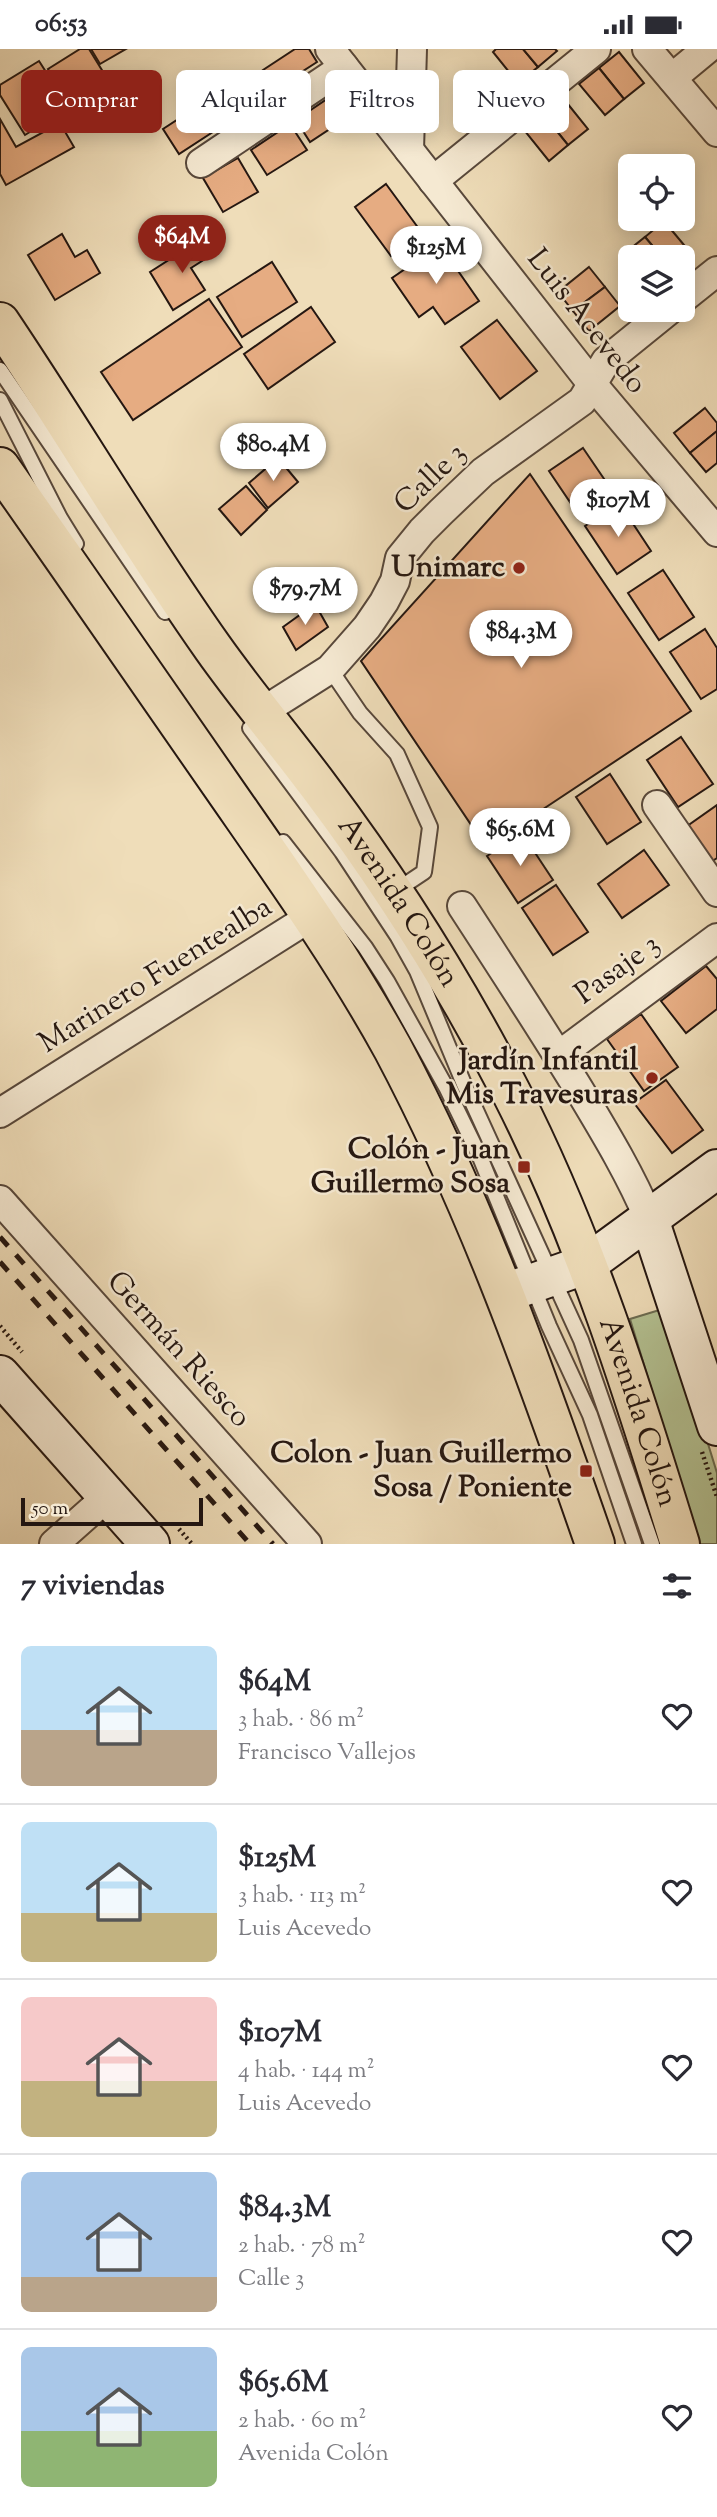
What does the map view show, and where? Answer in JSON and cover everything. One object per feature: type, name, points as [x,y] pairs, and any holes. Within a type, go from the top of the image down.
[{"type":"main road","name":"Avenida Colón","points":[[0,322],[251,714],[321,790],[393,893],[451,985],[513,1096],[549,1172],[587,1264],[631,1383],[680,1544]]},
{"type":"main road","points":[[0,467],[312,916],[359,991],[428,1118],[484,1239],[530,1284],[595,1544]]},
{"type":"street","points":[[409,150],[412,49]]},
{"type":"street","points":[[433,181],[596,49]]},
{"type":"street","points":[[647,49],[717,132]]},
{"type":"street","points":[[672,78],[707,49]]},
{"type":"street","points":[[201,163],[337,58]]},
{"type":"street","name":"Luis Acevedo","points":[[337,58],[593,386],[711,514]]},
{"type":"street","points":[[695,289],[717,271]]},
{"type":"street","name":"Calle 3","points":[[251,714],[330,669],[367,627],[384,602],[395,581],[400,558],[422,531],[483,472],[582,401],[606,361],[654,322]]},
{"type":"street","points":[[657,805],[717,892]]},
{"type":"street","points":[[462,906],[544,1032],[633,1181],[649,1219],[717,1426]]},
{"type":"street","name":"Marinero Fuentealba","points":[[0,1113],[312,916]]},
{"type":"street","name":"Pasaje 3","points":[[558,1055],[717,938]]},
{"type":"street","points":[[530,1284],[587,1264],[717,1169]]},
{"type":"street","name":"Germán Riesco","points":[[0,1200],[307,1544]]},
{"type":"street","points":[[0,1375],[150,1544]]},
{"type":"street","points":[[54,1544],[108,1496]]},
{"type":"lane","points":[[0,370],[170,619]]},
{"type":"lane","points":[[0,400],[60,518],[87,560]]},
{"type":"lane","points":[[330,669],[360,713],[397,754],[430,827],[424,872],[393,893]]},
{"type":"lane","points":[[251,714],[398,937],[422,981],[464,1084],[530,1284],[586,1353],[652,1544]]},
{"type":"lane","points":[[277,834],[365,947],[387,981],[421,1040],[480,1157],[530,1284],[590,1415],[634,1544]]},
{"type":"green space","points":[[666,1308],[717,1473],[717,1544],[699,1544],[630,1319]]},
{"type":"building","points":[[80,49],[89,49],[102,70],[49,70]]},
{"type":"building","points":[[91,49],[126,49],[100,64]]},
{"type":"building","points":[[295,49],[309,49],[317,62],[305,70],[263,70]]},
{"type":"building","points":[[496,49],[523,49],[538,67],[534,70],[508,70],[493,52]]},
{"type":"building","points":[[523,49],[555,49],[557,51],[538,67]]},
{"type":"building","points":[[619,52],[644,83],[624,99],[599,68]]},
{"type":"building","points":[[39,61],[45,70],[24,70]]},
{"type":"building","points":[[599,68],[624,99],[605,115],[579,84]]},
{"type":"building","points":[[21,72],[21,129],[0,95],[0,85]]},
{"type":"building","points":[[325,100],[325,132],[310,142],[304,133],[311,133],[311,110]]},
{"type":"building","points":[[569,105],[588,129],[568,145],[558,133],[569,133]]},
{"type":"building","points":[[0,119],[16,147],[42,133],[66,133],[74,147],[6,185],[0,174]]},
{"type":"building","points":[[176,121],[176,133],[211,133],[179,154],[163,129]]},
{"type":"building","points":[[276,133],[296,133],[307,150],[267,175],[251,150]]},
{"type":"building","points":[[526,133],[558,133],[568,145],[549,161]]},
{"type":"building","points":[[238,158],[258,192],[223,212],[203,178]]},
{"type":"building","points":[[386,184],[422,233],[391,256],[355,207]]},
{"type":"building","points":[[652,231],[672,231],[684,245],[652,245],[645,237]]},
{"type":"building","points":[[62,234],[75,257],[87,250],[100,273],[55,300],[28,255]]},
{"type":"building","points":[[645,237],[652,245],[635,245]]},
{"type":"building","points":[[203,238],[213,254],[191,268],[205,290],[173,310],[150,272]]},
{"type":"building","points":[[440,245],[479,301],[445,324],[433,307],[419,317],[392,278]]},
{"type":"building","points":[[272,262],[297,302],[242,337],[217,297]]},
{"type":"building","points":[[589,267],[605,287],[573,311],[558,292]]},
{"type":"building","points":[[605,287],[618,303],[618,308],[589,331],[573,311]]},
{"type":"building","points":[[209,299],[242,347],[133,420],[101,372]]},
{"type":"building","points":[[311,307],[335,342],[268,389],[244,354]]},
{"type":"building","points":[[497,320],[537,371],[500,399],[461,347]]},
{"type":"building","points":[[705,408],[717,423],[717,431],[690,453],[674,433]]},
{"type":"building","points":[[717,431],[717,463],[706,472],[690,453]]},
{"type":"building","points":[[583,448],[615,495],[580,517],[549,471]]},
{"type":"building","points":[[278,458],[298,482],[268,508],[249,483]]},
{"type":"building","name":"Unimarc","points":[[530,474],[691,711],[486,847],[361,661]]},
{"type":"building","points":[[246,486],[267,510],[241,535],[219,509]]},
{"type":"building","points":[[620,504],[651,551],[617,574],[585,526]]},
{"type":"building","points":[[663,570],[694,617],[659,640],[628,593]]},
{"type":"building","points":[[315,604],[328,627],[296,650],[283,627]]},
{"type":"building","points":[[705,629],[717,648],[717,689],[701,699],[670,652]]},
{"type":"building","points":[[681,737],[713,784],[678,807],[647,760]]},
{"type":"building","points":[[610,774],[641,822],[607,844],[576,797]]},
{"type":"building","points":[[717,805],[717,858],[708,864],[683,829]]},
{"type":"building","points":[[522,833],[553,880],[518,903],[487,856]]},
{"type":"building","points":[[644,850],[669,885],[622,918],[598,884]]},
{"type":"building","points":[[556,885],[588,932],[553,955],[522,908]]},
{"type":"building","points":[[706,966],[717,979],[717,1009],[686,1033],[661,1001]]},
{"type":"building","points":[[641,1014],[678,1067],[644,1091],[607,1039]]},
{"type":"building","points":[[666,1080],[703,1130],[672,1153],[634,1103]]},
{"type":"railway","points":[[0,1237],[273,1544]]},
{"type":"railway","points":[[0,1262],[250,1544]]},
{"type":"place","name":"Unimarc","points":[[519,568]]},
{"type":"place","name":"Jardín Infantil Mis Travesuras","points":[[652,1078]]},
{"type":"place","name":"Colón - Juan Guillermo Sosa","points":[[524,1167]]},
{"type":"place","name":"Colon - Juan Guillermo Sosa / Poniente","points":[[586,1471]]}]
